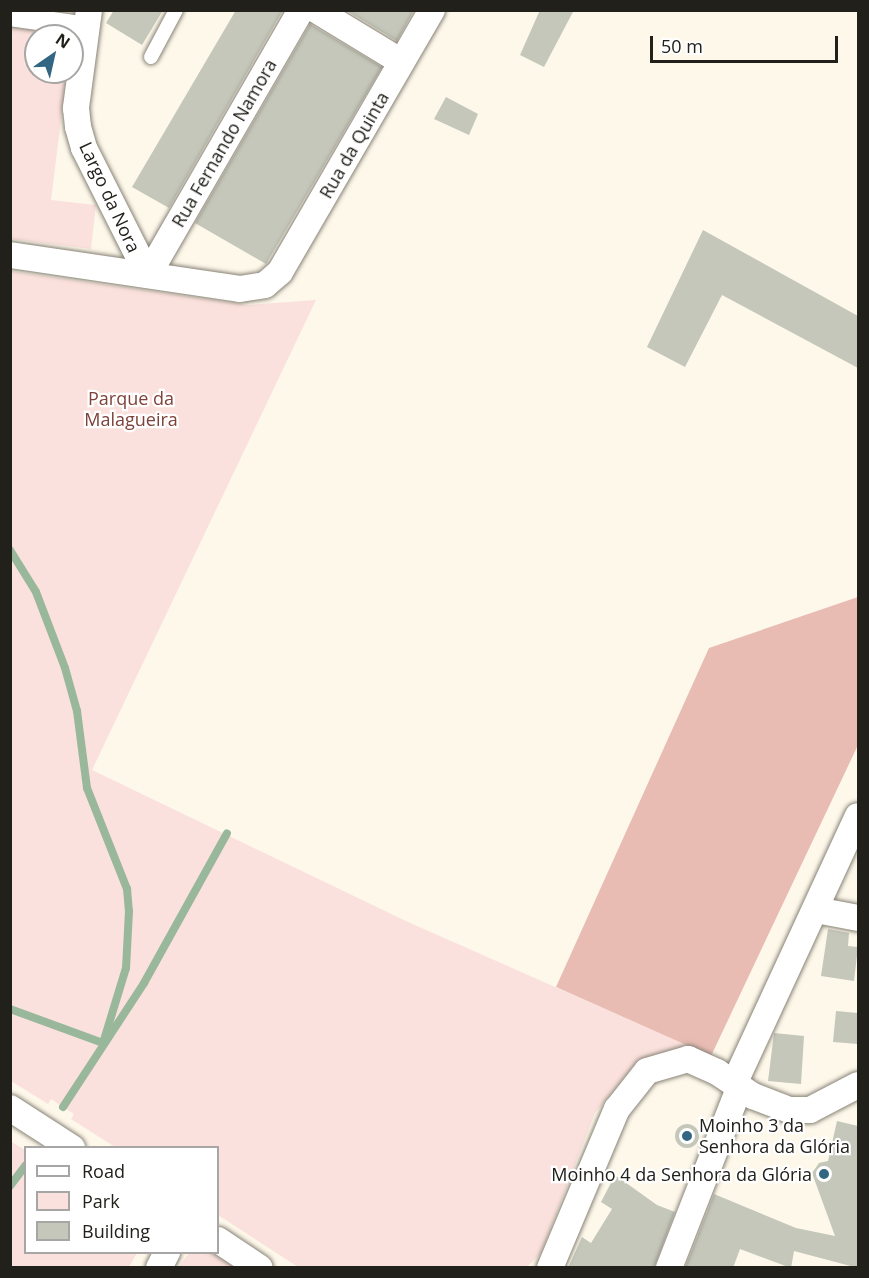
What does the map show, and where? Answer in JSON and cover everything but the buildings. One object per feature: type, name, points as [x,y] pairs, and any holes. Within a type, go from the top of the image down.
[{"type":"street","name":"Rua Fernando Namora","points":[[148,275],[301,10]]},
{"type":"street","points":[[316,10],[402,62]]},
{"type":"street","name":"Rua da Quinta","points":[[148,275],[240,289],[266,285],[274,278],[432,10]]},
{"type":"street","points":[[10,16],[81,18]]},
{"type":"street","name":"Largo da Nora","points":[[81,18],[76,108],[78,127],[89,158],[148,275]]},
{"type":"street","points":[[10,255],[148,275]]},
{"type":"street","points":[[669,1268],[730,1082],[816,909],[858,816]]},
{"type":"street","points":[[816,909],[858,918]]},
{"type":"street","points":[[550,1268],[617,1109],[647,1071],[688,1059],[774,1106],[810,1110],[858,1085]]},
{"type":"street","points":[[10,1108],[69,1146]]},
{"type":"street","points":[[219,1241],[260,1268]]},
{"type":"street","points":[[159,1268],[166,1254]]},
{"type":"lane","points":[[151,57],[176,10]]},
{"type":"green space","points":[[10,21],[29,24],[24,24],[24,84],[66,84],[51,200],[96,205],[91,249],[11,239]]},
{"type":"green space","name":"Parque da Malagueira","points":[[10,271],[248,305],[316,300],[92,770],[408,922],[732,1065],[673,1053],[635,1064],[595,1113],[541,1253],[527,1267],[298,1267],[219,1216],[219,1146],[113,1146],[71,1119],[74,1114],[51,1099],[48,1104],[11,1081]]},
{"type":"green space","points":[[10,1141],[24,1149],[24,1254],[136,1254],[129,1267],[11,1267]]},
{"type":"green space","points":[[188,1254],[214,1254],[235,1267],[179,1267]]},
{"type":"shaded area","points":[[858,597],[858,745],[711,1056],[556,987],[709,648]]},
{"type":"waterway","points":[[10,550],[36,592],[65,668],[77,711],[87,788],[127,889],[129,911],[126,968],[103,1043],[10,1009]]},
{"type":"waterway","points":[[63,1107],[144,983],[227,833]]},
{"type":"waterway","points":[[10,1186],[24,1168]]},
{"type":"place","name":"Moinho 3 da Senhora da Glória","points":[[687,1136]]},
{"type":"place","name":"Moinho 4 da Senhora da Glória","points":[[824,1174]]}]
